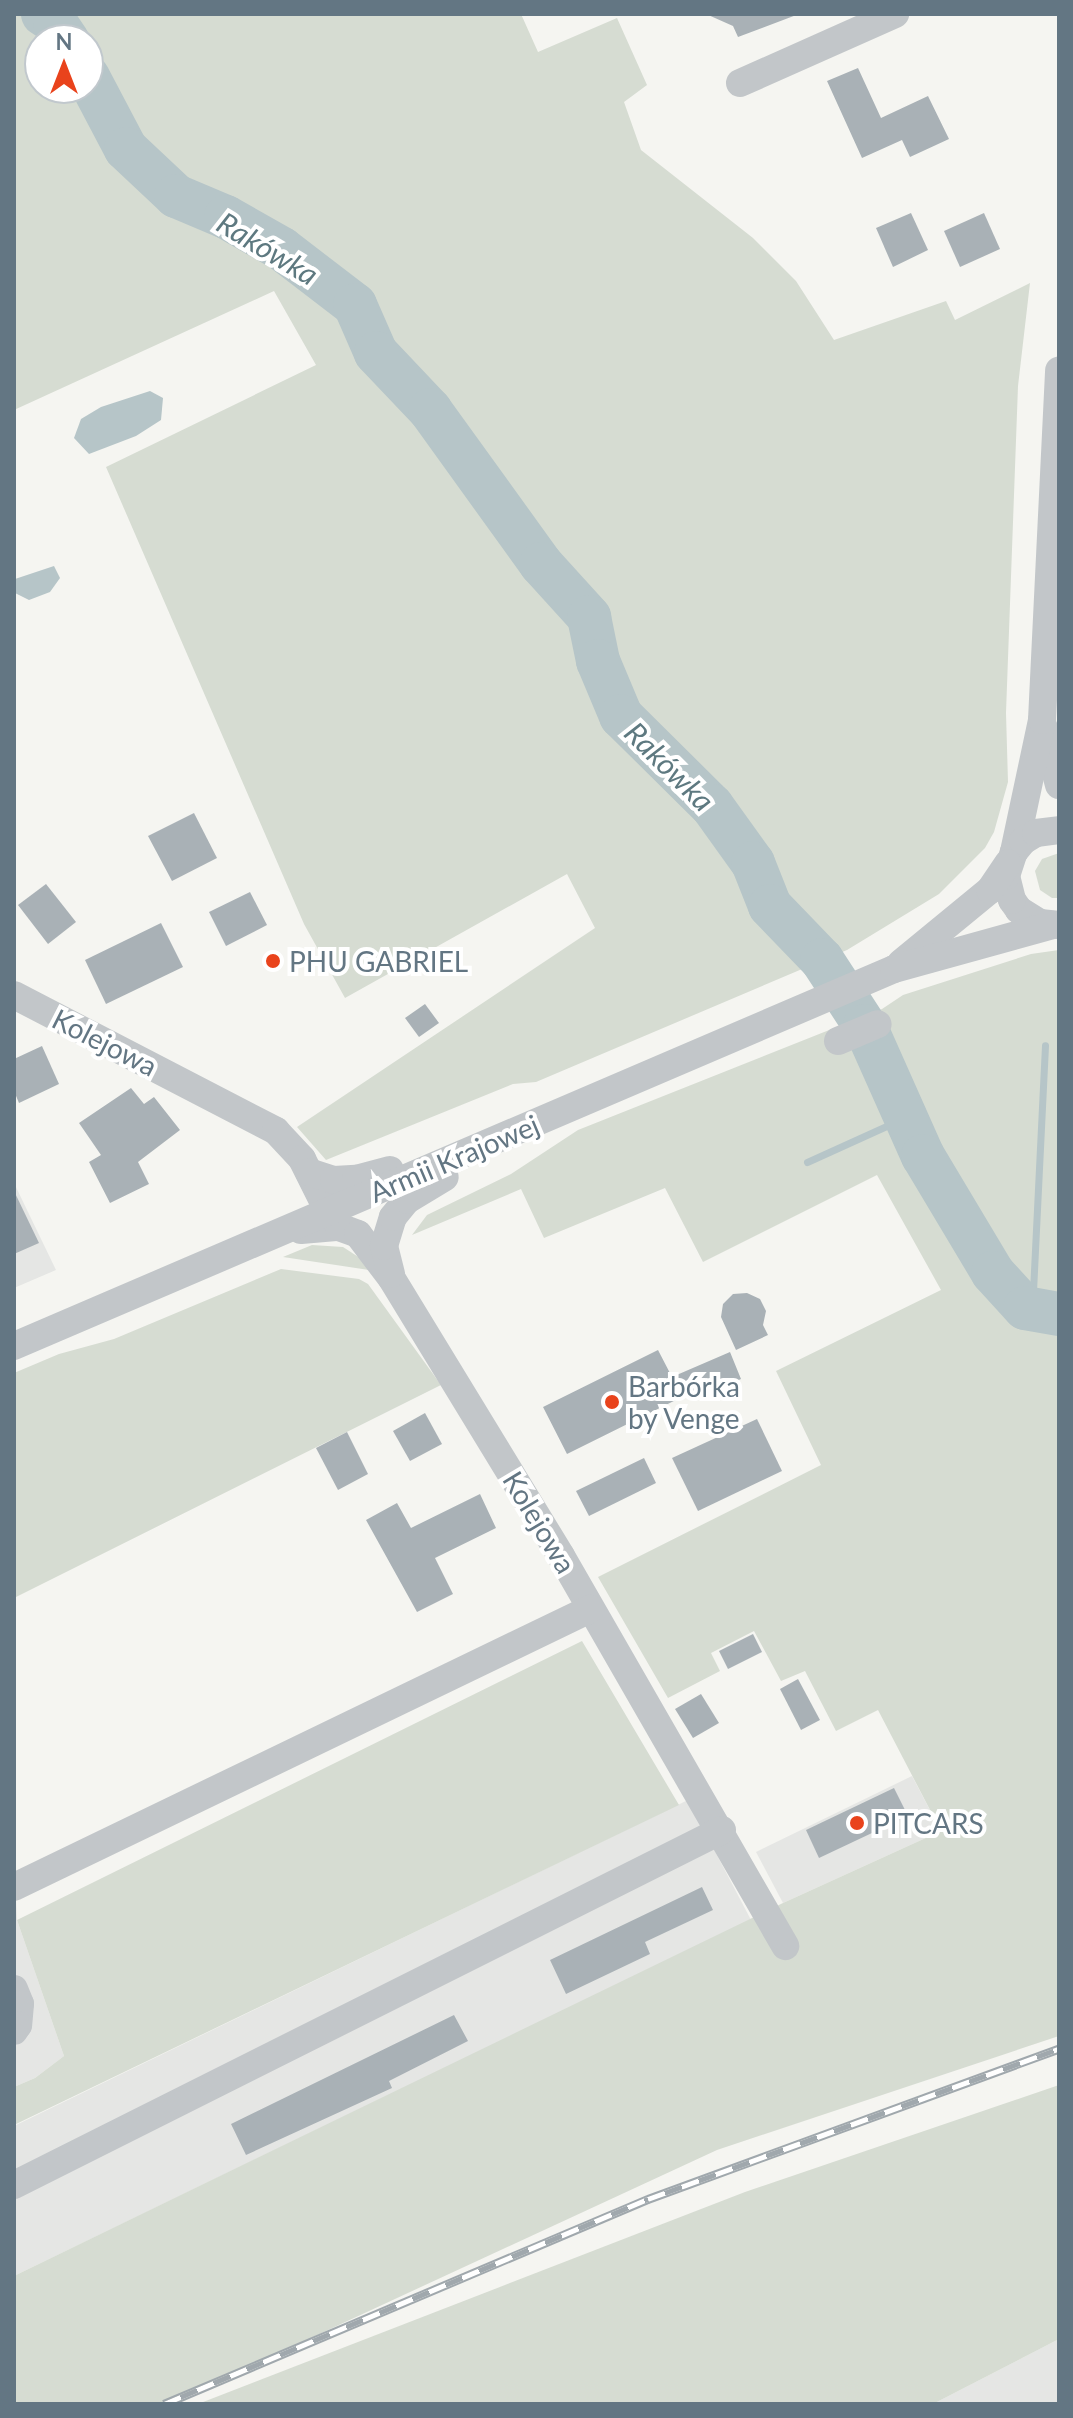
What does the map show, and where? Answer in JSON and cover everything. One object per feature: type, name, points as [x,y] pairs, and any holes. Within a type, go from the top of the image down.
[{"type":"street","points":[[740,83],[895,14]]},
{"type":"street","points":[[1056,925],[1029,918],[1012,900],[1008,888],[1011,858],[1042,720],[1059,370]]},
{"type":"street","points":[[1042,720],[1059,785]]},
{"type":"street","points":[[1011,858],[1036,833],[1059,830]]},
{"type":"street","name":"Armii Krajowej","points":[[894,969],[990,890],[1011,858]]},
{"type":"street","name":"Armii Krajowej","points":[[14,1346],[894,969],[1056,925]]},
{"type":"street","name":"Kolejowa","points":[[14,995],[276,1131],[290,1142],[328,1211]]},
{"type":"street","points":[[838,1041],[878,1024]]},
{"type":"street","points":[[280,1232],[301,1204],[309,1172],[334,1180],[356,1179],[513,1134]]},
{"type":"street","points":[[392,1279],[384,1246],[393,1217],[407,1200],[513,1134]]},
{"type":"street","name":"Kolejowa","points":[[280,1232],[339,1227],[358,1234],[392,1279],[722,1830],[785,1946]]},
{"type":"street","points":[[14,1887],[590,1609]]},
{"type":"street","points":[[14,2185],[722,1830]]},
{"type":"street","points":[[14,1989],[20,2004],[18,2025],[14,2031]]},
{"type":"shaded area","points":[[14,14],[521,14],[538,52],[617,18],[647,85],[624,102],[641,150],[753,238],[796,281],[834,340],[946,301],[955,320],[1030,283],[1018,386],[1006,713],[1008,782],[994,832],[985,848],[939,894],[847,950],[536,1082],[513,1084],[326,1160],[297,1127],[595,928],[567,874],[345,998],[304,924],[106,467],[316,365],[274,291],[14,410]]},
{"type":"shaded area","points":[[150,391],[163,398],[161,420],[136,436],[89,454],[74,438],[81,419],[101,407]]},
{"type":"shaded area","points":[[54,566],[60,578],[50,592],[29,600],[15,593],[15,579]]},
{"type":"shaded area","points":[[1059,853],[1059,898],[1052,898],[1040,890],[1035,871],[1042,859]]},
{"type":"shaded area","points":[[1059,950],[1059,2036],[717,2150],[168,2404],[14,2404],[14,2276],[783,1903],[941,1831],[878,1710],[836,1731],[805,1671],[781,1681],[754,1631],[711,1653],[720,1671],[668,1698],[598,1577],[821,1465],[776,1371],[941,1290],[877,1175],[703,1262],[665,1188],[544,1238],[521,1189],[412,1235],[427,1215],[511,1174],[578,1130],[882,1009],[903,995],[1031,954]]},
{"type":"shaded area","points":[[14,1183],[56,1270],[14,1288]]},
{"type":"shaded area","points":[[312,1245],[343,1247],[360,1258],[369,1270],[283,1257]]},
{"type":"shaded area","points":[[281,1269],[359,1279],[368,1284],[441,1385],[14,1598],[14,1373],[59,1354],[114,1339]]},
{"type":"shaded area","points":[[582,1641],[679,1805],[14,2125],[14,2087],[35,2078],[64,2056],[17,1920]]},
{"type":"shaded area","points":[[912,1776],[941,1831],[783,1903],[756,1852]]},
{"type":"shaded area","points":[[688,1800],[751,1920],[14,2276],[14,2126]]},
{"type":"shaded area","points":[[14,1858],[17,1920],[64,2056],[35,2078],[14,2087]]},
{"type":"shaded area","points":[[1059,2085],[1059,2339],[933,2404],[198,2404],[745,2192]]},
{"type":"shaded area","points":[[1059,2339],[1059,2404],[933,2404]]},
{"type":"building","points":[[706,14],[799,14],[738,37],[733,26]]},
{"type":"building","points":[[858,68],[881,118],[928,96],[949,139],[910,157],[902,140],[862,158],[827,81]]},
{"type":"building","points":[[911,213],[928,250],[893,267],[876,228]]},
{"type":"building","points":[[984,213],[1000,249],[960,267],[944,231]]},
{"type":"building","points":[[194,813],[217,858],[172,881],[148,836]]},
{"type":"building","points":[[46,884],[76,922],[48,944],[18,905]]},
{"type":"building","points":[[250,892],[267,925],[226,946],[209,912]]},
{"type":"building","points":[[161,923],[183,967],[106,1004],[85,960]]},
{"type":"building","points":[[425,1004],[439,1023],[419,1037],[405,1018]]},
{"type":"building","points":[[42,1046],[59,1084],[19,1103],[14,1091],[14,1059]]},
{"type":"building","points":[[131,1088],[144,1104],[154,1097],[180,1130],[138,1162],[149,1184],[110,1203],[89,1162],[101,1155],[79,1123]]},
{"type":"building","points":[[14,1191],[39,1243],[14,1254]]},
{"type":"building","points":[[747,1293],[760,1299],[766,1311],[763,1325],[768,1335],[736,1350],[721,1317],[723,1304],[733,1294]]},
{"type":"building","name":"Barbórka by Venge","points":[[658,1350],[672,1377],[730,1352],[741,1379],[695,1399],[692,1392],[567,1454],[543,1407]]},
{"type":"building","points":[[425,1413],[442,1444],[410,1461],[393,1431]]},
{"type":"building","points":[[757,1419],[782,1471],[698,1511],[672,1458]]},
{"type":"building","points":[[347,1432],[368,1474],[338,1490],[316,1448]]},
{"type":"building","points":[[644,1458],[656,1483],[589,1516],[576,1491]]},
{"type":"building","points":[[480,1494],[496,1528],[435,1558],[453,1594],[417,1612],[366,1520],[397,1503],[411,1528]]},
{"type":"building","points":[[753,1634],[762,1652],[728,1669],[719,1651]]},
{"type":"building","points":[[798,1679],[820,1720],[801,1730],[780,1689]]},
{"type":"building","points":[[701,1694],[719,1723],[693,1738],[675,1709]]},
{"type":"building","name":"PITCARS","points":[[894,1788],[908,1816],[819,1858],[806,1830]]},
{"type":"building","points":[[702,1887],[713,1910],[645,1942],[650,1954],[566,1994],[550,1960]]},
{"type":"building","points":[[454,2015],[468,2041],[389,2081],[392,2088],[246,2155],[231,2124]]},
{"type":"waterway","name":"Rakówka","points":[[43,14],[56,24]]},
{"type":"waterway","name":"Rakówka","points":[[102,104],[126,149],[176,196],[226,217],[282,249],[355,305],[376,353],[430,410],[541,564],[589,617],[598,661],[621,716],[712,806],[753,863],[770,906],[822,960],[865,1026],[923,1156],[993,1273],[1025,1308],[1059,1314]]},
{"type":"waterway","points":[[1025,1308],[1033,1291],[1045,1045]]},
{"type":"waterway","points":[[807,1162],[906,1117]]},
{"type":"railway","points":[[164,2404],[648,2199],[1059,2049]]},
{"type":"place","name":"PHU GABRIEL","points":[[273,961]]},
{"type":"place","name":"Barbórka by Venge","points":[[612,1402]]},
{"type":"place","name":"PITCARS","points":[[857,1823]]}]
